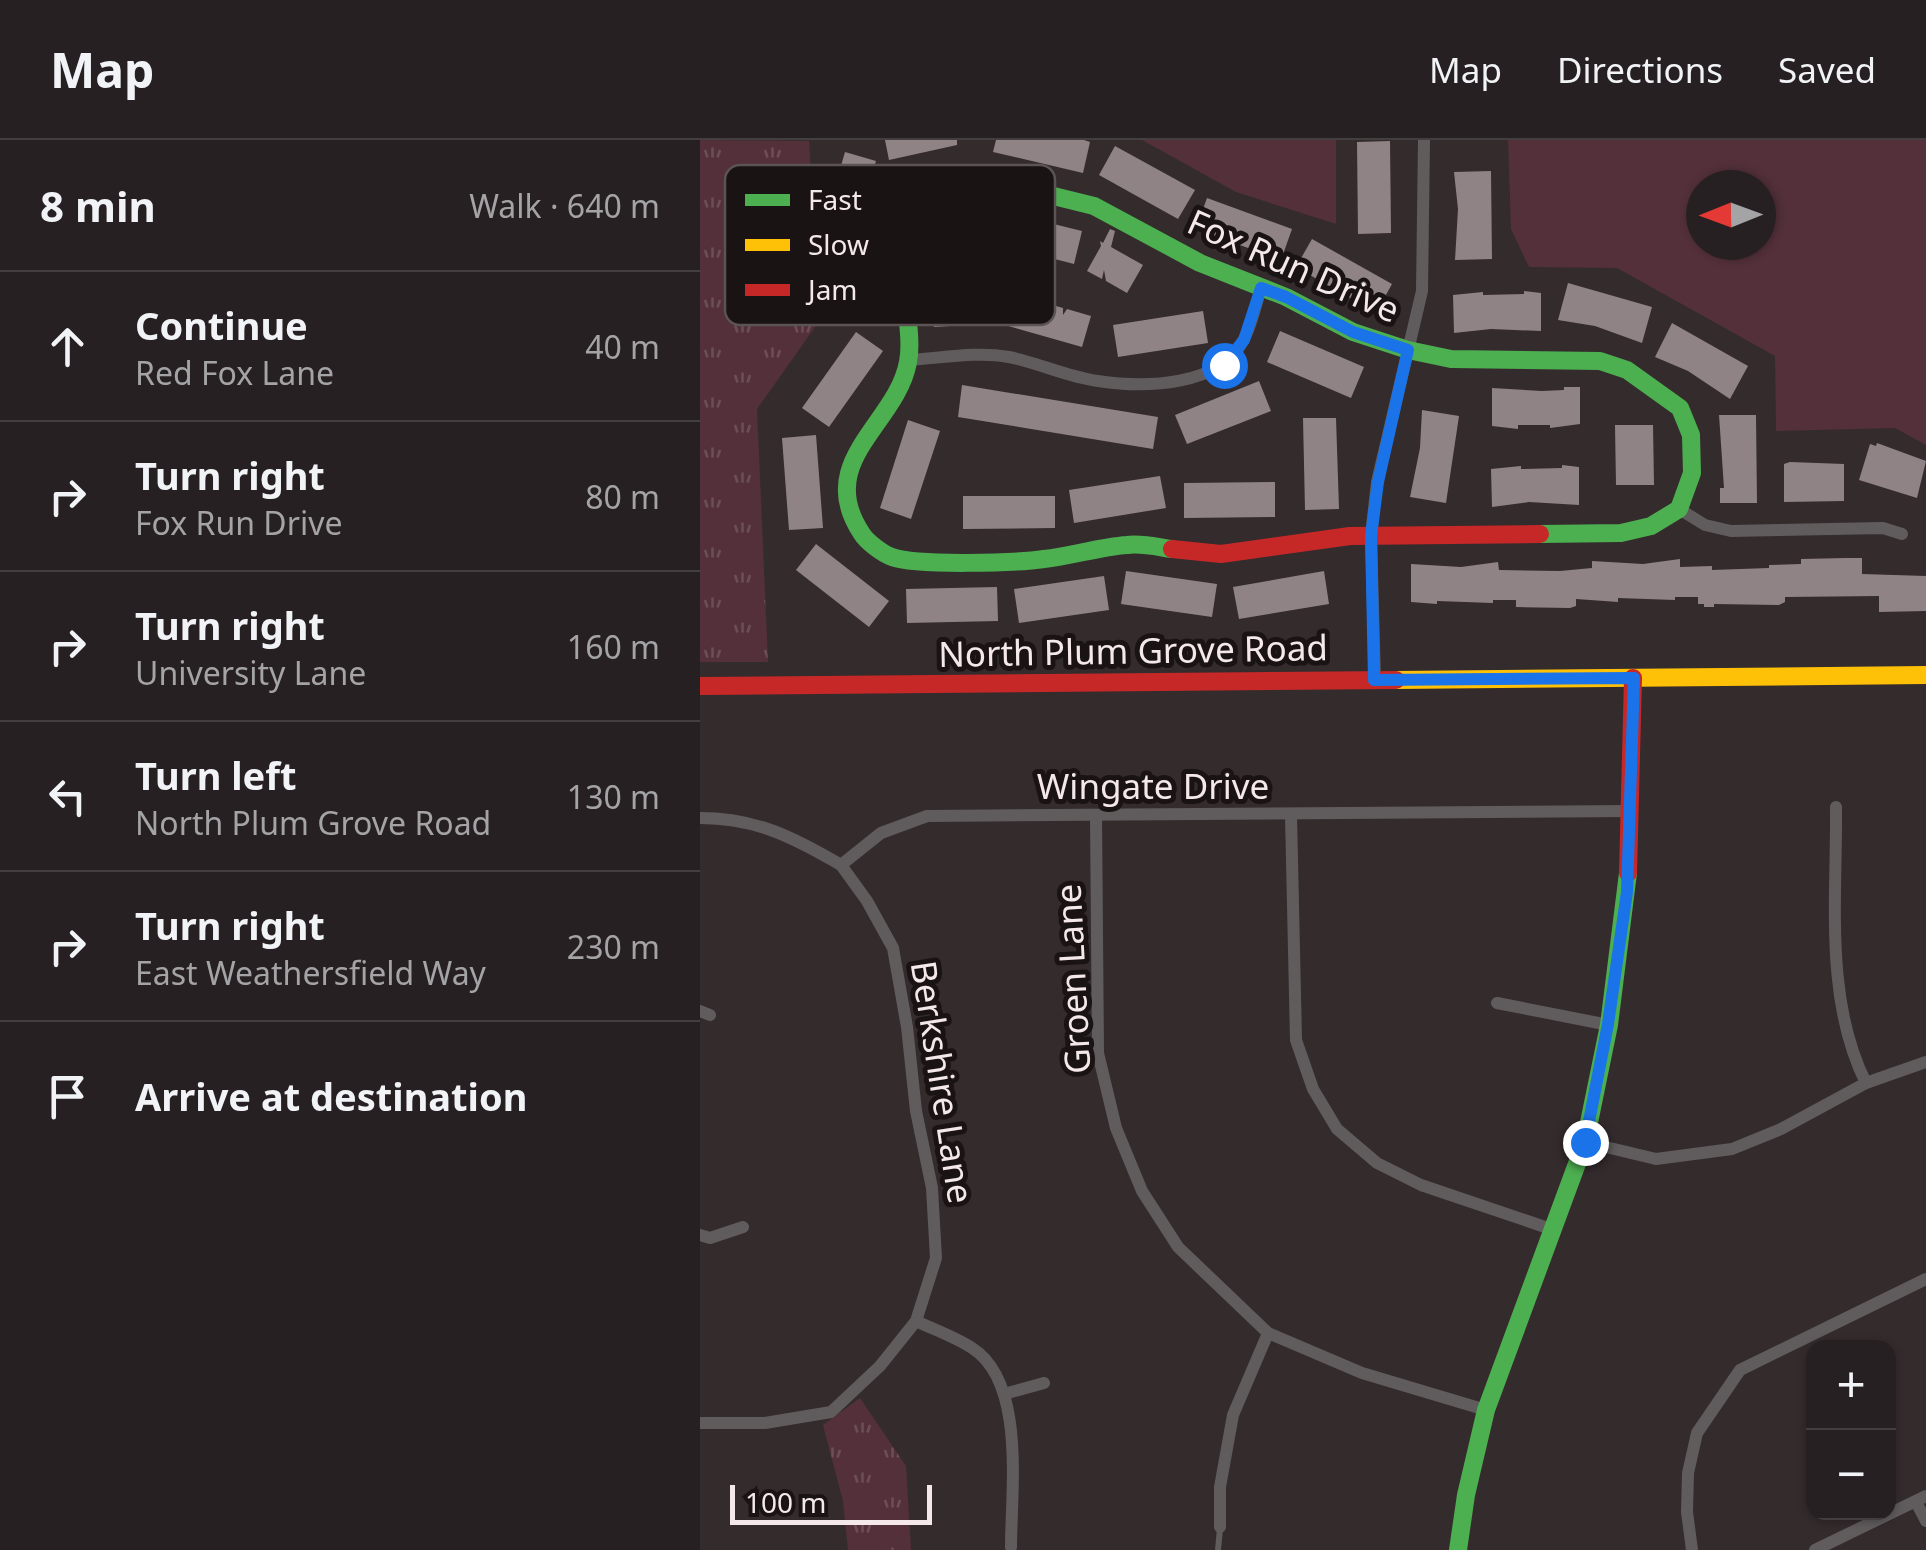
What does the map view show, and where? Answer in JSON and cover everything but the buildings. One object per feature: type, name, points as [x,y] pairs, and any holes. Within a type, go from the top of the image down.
[{"type":"street","points":[[1374,680],[1371,536],[1378,482],[1425,271],[1424,140]]},
{"type":"street","name":"Fox Run Drive","points":[[907,325],[910,360],[898,392],[854,454],[848,482],[850,507],[864,536],[890,558],[923,562],[1041,560],[1130,544],[1221,554],[1306,540],[1371,536],[1621,533],[1651,526],[1679,510],[1692,473],[1691,435],[1680,408],[1627,370],[1600,361],[1451,359],[1408,350],[1353,332],[1286,297],[1200,262],[1094,206],[1055,196]]},
{"type":"street","points":[[910,360],[986,354],[1095,381],[1137,385],[1195,376],[1224,365],[1244,340],[1261,288]]},
{"type":"street","points":[[1679,510],[1706,526],[1730,531],[1883,528],[1902,534]]},
{"type":"street","name":"North Plum Grove Road","points":[[700,686],[1926,675]]},
{"type":"street","points":[[1458,1550],[1486,1410],[1585,1142],[1608,1024],[1627,892],[1634,678]]},
{"type":"street","points":[[1836,807],[1838,980],[1850,1051],[1866,1083]]},
{"type":"street","name":"Wingate Drive","points":[[840,866],[881,833],[927,816],[1632,811]]},
{"type":"street","name":"Groen Lane","points":[[1096,815],[1098,1053],[1116,1128],[1142,1191],[1178,1247],[1268,1333],[1362,1373],[1486,1410]]},
{"type":"street","points":[[1291,815],[1296,1040],[1314,1089],[1337,1130],[1377,1163],[1421,1185],[1551,1229]]},
{"type":"street","points":[[700,818],[736,818],[755,824],[792,837],[840,866]]},
{"type":"street","name":"Berkshire Lane","points":[[840,866],[867,901],[892,948],[907,1027],[916,1111],[932,1188],[936,1258],[916,1320]]},
{"type":"street","points":[[1497,1003],[1608,1024]]},
{"type":"street","points":[[1585,1142],[1656,1159],[1732,1149],[1781,1130],[1866,1083],[1926,1062]]},
{"type":"street","points":[[700,1235],[710,1238],[743,1227]]},
{"type":"street","points":[[1692,1550],[1687,1512],[1688,1473],[1697,1433],[1740,1370],[1926,1279]]},
{"type":"street","points":[[700,1423],[764,1423],[831,1412],[880,1366],[916,1320],[976,1350],[1000,1381],[1012,1422],[1011,1546]]},
{"type":"street","points":[[1220,1527],[1220,1487],[1234,1415],[1268,1333]]},
{"type":"street","points":[[1004,1394],[1044,1383]]},
{"type":"street","points":[[1816,1550],[1921,1499],[1926,1521]]},
{"type":"lane","points":[[1218,1550],[1220,1527]]},
{"type":"green space","points":[[700,140],[809,141],[810,165],[725,165],[725,325],[816,325],[757,409],[768,662],[700,662]]},
{"type":"green space","points":[[1142,140],[1336,140],[1336,224],[1236,192]]},
{"type":"green space","points":[[1508,140],[1926,140],[1926,445],[1895,428],[1776,431],[1775,356],[1617,268],[1529,267],[1511,229]]},
{"type":"green space","points":[[860,1398],[906,1466],[911,1550],[848,1550],[843,1501],[823,1425]]},
{"type":"traffic: fast","points":[[1055,196],[1094,206],[1200,263],[1286,297],[1353,332],[1451,359],[1600,361],[1627,370],[1680,408],[1691,435],[1692,473],[1679,509],[1651,526],[1621,533],[1540,534]]},
{"type":"traffic: fast","points":[[908,325],[908,362],[901,384],[862,444],[847,485],[849,508],[871,544],[904,560],[966,563],[1054,558],[1132,545],[1172,549]]},
{"type":"traffic: fast","points":[[1458,1550],[1486,1410],[1585,1142],[1609,1025],[1628,873]]},
{"type":"traffic: slow","points":[[1396,680],[1926,675]]},
{"type":"traffic: jam","points":[[1172,549],[1221,554],[1350,536],[1540,534]]},
{"type":"traffic: jam","points":[[1628,873],[1633,678]]},
{"type":"traffic: jam","points":[[700,686],[1396,680]]},
{"type":"route","points":[[1224,365],[1244,340],[1261,288],[1353,332],[1408,350],[1378,482],[1371,536],[1374,680],[1634,678],[1627,892],[1608,1024],[1585,1142]]}]
